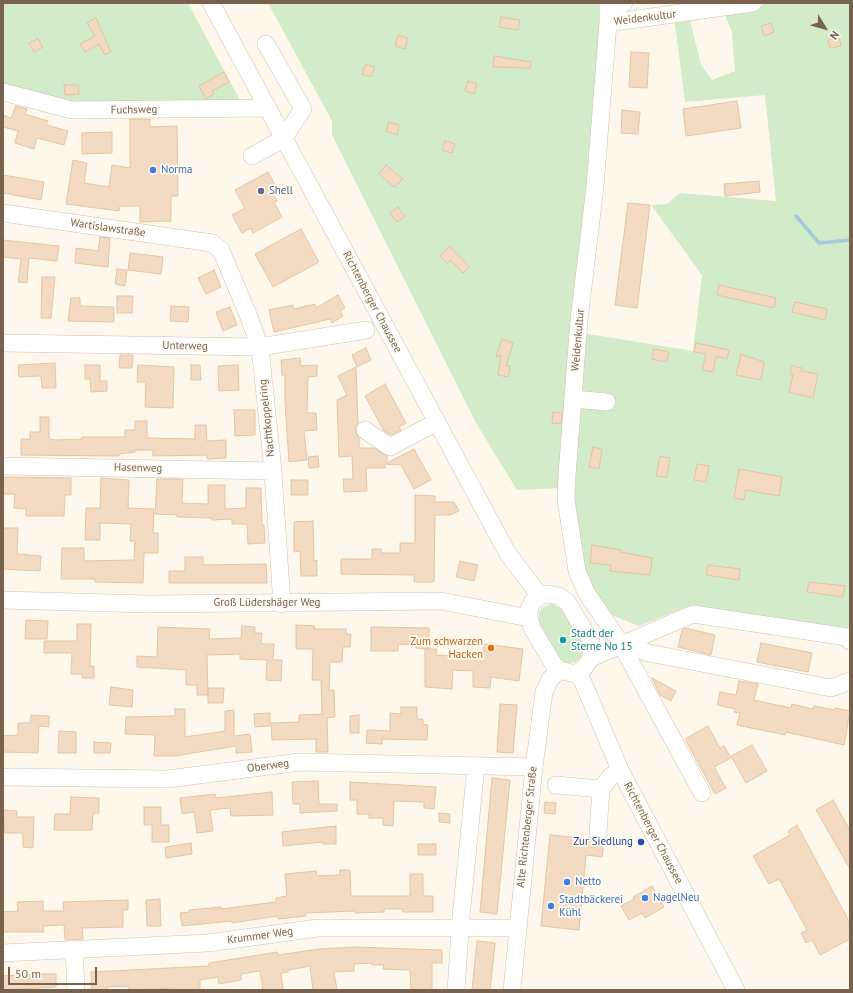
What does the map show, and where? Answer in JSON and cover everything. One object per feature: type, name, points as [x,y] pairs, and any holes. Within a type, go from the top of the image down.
[{"type":"street","name":"Richtenberger Chaussee","points":[[211,3],[508,554],[540,596]]},
{"type":"street","points":[[608,13],[624,3]]},
{"type":"street","name":"Weidenkultur","points":[[702,793],[621,644],[586,592],[577,571],[566,500],[579,320],[595,187],[608,13],[753,3]]},
{"type":"street","points":[[252,156],[283,139],[303,109],[266,44]]},
{"type":"street","name":"Fuchsweg","points":[[3,92],[72,110],[267,108]]},
{"type":"street","name":"Wartislawstraße","points":[[3,213],[212,243]]},
{"type":"street","name":"Nachtkoppelring","points":[[212,243],[221,250],[247,312],[260,348],[273,471],[282,604]]},
{"type":"street","name":"Unterweg","points":[[3,342],[260,348],[366,330]]},
{"type":"street","points":[[573,399],[607,402]]},
{"type":"street","points":[[365,430],[390,447],[437,422]]},
{"type":"street","name":"Hasenweg","points":[[3,466],[273,471]]},
{"type":"street","points":[[548,594],[559,596],[568,603],[589,637],[592,650],[591,658],[584,668],[577,673],[560,670],[554,665],[535,634],[528,618],[529,609],[534,601],[540,596],[548,594]]},
{"type":"street","name":"Groß Lüdershäger Weg","points":[[3,600],[148,604],[282,604],[441,601],[528,618]]},
{"type":"street","points":[[591,658],[693,614],[846,637],[850,642]]},
{"type":"street","points":[[589,637],[603,642],[621,644],[649,653],[831,688],[850,680]]},
{"type":"street","name":"Alte Richtenberger Straße","points":[[512,990],[534,767],[544,692],[550,679],[560,670]]},
{"type":"street","name":"Richtenberger Chaussee","points":[[577,673],[583,682],[620,770],[736,990]]},
{"type":"street","name":"Oberweg","points":[[3,777],[168,780],[300,762],[534,767]]},
{"type":"street","points":[[456,990],[476,766]]},
{"type":"street","points":[[598,833],[601,789],[611,776],[620,770]]},
{"type":"street","points":[[556,785],[601,789]]},
{"type":"street","name":"Krummer Weg","points":[[3,953],[208,943],[318,928],[517,928]]},
{"type":"street","points":[[74,950],[76,990]]},
{"type":"green space","points":[[3,3],[188,3],[241,102],[126,111],[3,92]]},
{"type":"green space","points":[[268,3],[603,3],[562,488],[517,490],[476,423],[332,135],[332,121]]},
{"type":"green space","points":[[767,3],[850,3],[850,629],[686,607],[639,626],[604,612],[586,580],[572,498],[582,333],[693,351],[702,275],[651,205],[667,204],[680,193],[776,201],[765,95],[685,102],[674,16],[689,16],[701,65],[712,80],[735,71],[732,32],[724,12],[751,9]]},
{"type":"green space","points":[[552,604],[563,610],[582,644],[582,656],[576,662],[568,663],[560,659],[539,624],[539,612],[543,607]]},
{"type":"building","points":[[501,17],[520,20],[518,30],[499,27]]},
{"type":"building","points":[[96,18],[111,52],[105,55],[99,44],[85,52],[80,44],[95,36],[87,23]]},
{"type":"building","points":[[771,23],[774,32],[764,36],[761,26]]},
{"type":"building","points":[[398,35],[408,38],[405,49],[395,46]]},
{"type":"building","points":[[839,37],[841,46],[830,48],[828,40]]},
{"type":"building","points":[[38,39],[43,47],[34,52],[29,43]]},
{"type":"building","points":[[631,52],[649,53],[647,88],[629,87]]},
{"type":"building","points":[[494,56],[531,62],[530,68],[493,67]]},
{"type":"building","points":[[366,64],[375,67],[371,77],[362,74]]},
{"type":"building","points":[[224,72],[229,82],[212,91],[214,94],[206,99],[199,86]]},
{"type":"building","points":[[468,81],[477,84],[474,94],[465,91]]},
{"type":"building","points":[[64,85],[78,85],[79,94],[65,95]]},
{"type":"building","points":[[737,101],[741,128],[686,136],[683,109]]},
{"type":"building","points":[[16,106],[27,109],[25,114],[48,121],[46,125],[68,131],[64,145],[37,138],[34,149],[15,143],[18,131],[3,127],[3,115],[11,118]]},
{"type":"building","points":[[622,110],[640,112],[638,134],[621,133]]},
{"type":"building","points":[[130,119],[150,119],[150,127],[177,126],[178,196],[171,196],[171,221],[140,222],[140,206],[120,206],[119,211],[66,204],[73,160],[87,163],[84,183],[109,187],[112,165],[130,168]]},
{"type":"building","points":[[389,122],[399,125],[397,135],[386,131]]},
{"type":"building","points":[[112,132],[112,153],[82,154],[82,133]]},
{"type":"building","points":[[445,141],[455,144],[452,153],[442,150]]},
{"type":"building","points":[[386,165],[403,179],[394,187],[379,174]]},
{"type":"building","points":[[268,172],[276,187],[270,189],[277,201],[274,202],[282,217],[253,233],[251,228],[242,233],[232,215],[245,208],[235,190]]},
{"type":"building","points":[[3,175],[44,182],[41,200],[3,193]]},
{"type":"building","points":[[759,181],[760,192],[725,196],[724,184]]},
{"type":"building","points":[[628,203],[650,205],[637,308],[615,305]]},
{"type":"building","points":[[398,207],[405,216],[397,222],[390,213]]},
{"type":"building","points":[[301,229],[319,262],[273,287],[255,254]]},
{"type":"building","points":[[100,237],[110,238],[108,267],[75,263],[76,248],[98,251]]},
{"type":"building","points":[[3,240],[59,246],[57,261],[29,258],[27,283],[18,282],[21,259],[3,257]]},
{"type":"building","points":[[450,246],[469,267],[463,273],[450,260],[447,263],[440,256]]},
{"type":"building","points":[[130,253],[163,257],[161,274],[128,270]]},
{"type":"building","points":[[117,269],[127,270],[125,286],[115,284]]},
{"type":"building","points":[[214,270],[221,287],[206,294],[198,278]]},
{"type":"building","points":[[42,277],[55,277],[51,318],[41,318]]},
{"type":"building","points":[[719,285],[776,298],[774,308],[717,295]]},
{"type":"building","points":[[338,295],[345,308],[340,311],[343,316],[332,323],[330,319],[274,332],[269,310],[293,305],[294,309],[315,304],[316,308]]},
{"type":"building","points":[[117,296],[133,296],[132,313],[117,313]]},
{"type":"building","points":[[71,298],[80,298],[80,306],[114,307],[114,322],[68,321]]},
{"type":"building","points":[[795,302],[827,309],[825,320],[792,312]]},
{"type":"building","points":[[171,306],[189,307],[188,322],[170,321]]},
{"type":"building","points":[[230,307],[237,325],[223,331],[216,312]]},
{"type":"building","points":[[502,339],[513,343],[506,366],[510,366],[508,377],[498,375],[501,355],[496,357]]},
{"type":"building","points":[[696,343],[729,350],[727,359],[716,356],[713,372],[702,370],[706,354],[694,352]]},
{"type":"building","points":[[366,348],[371,360],[357,367],[352,355]]},
{"type":"building","points":[[654,349],[669,352],[666,362],[652,359]]},
{"type":"building","points":[[741,354],[764,362],[761,380],[736,375]]},
{"type":"building","points":[[120,355],[133,355],[132,368],[119,368]]},
{"type":"building","points":[[300,358],[301,366],[317,365],[317,376],[308,377],[307,413],[316,413],[317,430],[304,431],[307,460],[289,462],[285,402],[285,375],[282,375],[281,360]]},
{"type":"building","points":[[55,363],[56,388],[42,388],[41,376],[19,377],[18,365]]},
{"type":"building","points":[[85,365],[100,365],[100,381],[107,381],[107,391],[91,392],[90,379],[85,379]]},
{"type":"building","points":[[138,365],[174,367],[173,408],[145,407],[146,382],[137,382]]},
{"type":"building","points":[[191,365],[200,365],[201,380],[191,380]]},
{"type":"building","points":[[238,365],[239,390],[219,391],[218,366]]},
{"type":"building","points":[[792,366],[802,368],[801,371],[818,374],[813,398],[789,392],[793,375],[790,375]]},
{"type":"building","points":[[356,367],[358,423],[355,430],[359,438],[359,448],[374,448],[387,456],[387,463],[414,449],[431,480],[414,489],[401,465],[385,464],[385,468],[366,468],[367,491],[344,492],[343,479],[353,479],[352,456],[339,457],[337,400],[347,395],[338,376]]},
{"type":"building","points":[[385,384],[406,423],[399,427],[401,430],[391,435],[384,431],[365,396]]},
{"type":"building","points":[[234,410],[255,410],[255,435],[235,436]]},
{"type":"building","points":[[553,412],[562,413],[561,424],[552,423]]},
{"type":"building","points":[[40,417],[49,417],[49,439],[55,440],[82,439],[82,437],[125,437],[125,430],[135,430],[135,421],[147,421],[147,438],[195,439],[195,425],[206,425],[207,441],[226,440],[226,458],[207,459],[207,455],[153,456],[153,450],[135,450],[135,452],[119,454],[119,456],[21,455],[21,439],[30,439],[30,432],[40,432]]},
{"type":"building","points":[[593,447],[602,449],[599,469],[589,467]]},
{"type":"building","points":[[318,456],[319,467],[309,468],[308,457]]},
{"type":"building","points":[[660,456],[670,458],[667,477],[656,476]]},
{"type":"building","points":[[697,464],[709,466],[706,482],[694,480]]},
{"type":"building","points":[[739,469],[782,477],[779,496],[746,490],[744,500],[734,498]]},
{"type":"building","points":[[3,477],[71,478],[71,495],[65,495],[64,516],[26,516],[26,509],[14,508],[15,494],[3,494]]},
{"type":"building","points":[[101,478],[129,480],[128,508],[154,509],[153,533],[158,533],[158,553],[144,553],[143,583],[95,582],[95,579],[61,579],[62,548],[84,548],[84,561],[134,560],[135,541],[130,541],[131,524],[100,523],[100,540],[85,540],[86,508],[100,508]]},
{"type":"building","points":[[157,479],[183,479],[182,503],[208,504],[208,485],[225,485],[225,509],[246,508],[246,488],[261,488],[262,525],[264,525],[265,543],[248,544],[247,524],[232,524],[232,519],[212,520],[212,518],[177,517],[177,515],[155,514]]},
{"type":"building","points":[[291,480],[308,480],[308,495],[291,495]]},
{"type":"building","points":[[415,495],[435,496],[435,502],[454,502],[459,511],[450,515],[435,515],[434,582],[414,582],[414,575],[341,574],[341,559],[372,559],[372,549],[381,549],[381,553],[400,553],[400,543],[415,543]]},
{"type":"building","points":[[313,521],[314,561],[317,560],[317,576],[301,576],[300,551],[294,552],[294,522]]},
{"type":"building","points":[[3,528],[18,528],[17,554],[41,556],[40,571],[3,569]]},
{"type":"building","points":[[592,545],[621,550],[621,552],[652,558],[650,575],[610,571],[611,565],[590,563]]},
{"type":"building","points":[[185,557],[203,557],[203,565],[266,564],[267,583],[169,583],[169,571],[185,571]]},
{"type":"building","points":[[460,561],[478,565],[474,581],[456,577]]},
{"type":"building","points":[[708,565],[740,569],[739,580],[706,575]]},
{"type":"building","points":[[809,582],[845,586],[843,597],[807,592]]},
{"type":"building","points":[[26,620],[48,621],[47,639],[25,639]]},
{"type":"building","points":[[77,624],[91,624],[90,666],[94,666],[94,678],[82,678],[82,674],[71,674],[72,653],[44,653],[44,641],[77,641]]},
{"type":"building","points":[[296,625],[315,626],[314,629],[346,629],[346,634],[351,634],[350,647],[343,647],[342,662],[330,662],[329,690],[334,690],[335,717],[327,718],[328,752],[316,752],[316,739],[272,740],[271,723],[299,722],[299,715],[322,714],[321,680],[312,680],[313,649],[296,649]]},
{"type":"building","points":[[242,626],[255,627],[255,633],[262,633],[261,644],[274,644],[273,660],[282,660],[281,681],[266,680],[267,660],[240,659],[240,654],[207,655],[208,695],[197,695],[197,685],[186,685],[186,670],[137,667],[137,656],[157,657],[158,627],[210,629],[209,639],[241,638]]},
{"type":"building","points":[[371,627],[429,628],[429,649],[416,648],[416,645],[398,644],[398,651],[371,651]]},
{"type":"building","points":[[685,628],[715,635],[711,655],[678,647],[682,630]]},
{"type":"building","points":[[761,643],[812,653],[808,672],[757,662]]},
{"type":"building","points":[[484,644],[523,649],[519,681],[491,677],[490,688],[473,687],[473,671],[453,670],[452,689],[425,687],[425,649],[437,649],[436,655],[482,657]]},
{"type":"building","points":[[652,678],[676,691],[671,701],[660,695]]},
{"type":"building","points":[[739,681],[758,684],[754,700],[791,708],[792,704],[813,709],[814,706],[850,711],[844,745],[786,732],[785,735],[737,725],[740,713],[734,712],[735,709],[717,705],[720,692],[736,695]]},
{"type":"building","points":[[111,687],[133,690],[132,707],[109,705]]},
{"type":"building","points":[[208,688],[224,688],[223,703],[208,703]]},
{"type":"building","points":[[500,704],[517,705],[513,753],[497,752]]},
{"type":"building","points":[[401,707],[417,707],[417,719],[423,719],[423,724],[428,725],[427,740],[382,739],[382,744],[366,743],[367,730],[390,731],[390,713],[401,714]]},
{"type":"building","points":[[175,709],[185,709],[185,737],[225,731],[225,711],[234,710],[234,736],[250,734],[252,752],[236,753],[236,746],[175,756],[154,756],[155,735],[125,734],[126,717],[175,716]]},
{"type":"building","points":[[270,713],[270,726],[255,727],[254,714]]},
{"type":"building","points":[[31,715],[49,716],[49,727],[39,726],[38,753],[3,752],[3,736],[18,735],[18,723],[30,723]]},
{"type":"building","points":[[359,715],[359,733],[350,733],[350,716]]},
{"type":"building","points":[[708,726],[720,748],[724,746],[731,758],[714,767],[726,788],[715,794],[685,739]]},
{"type":"building","points":[[59,731],[76,732],[76,753],[58,753]]},
{"type":"building","points":[[94,742],[111,743],[110,753],[94,753]]},
{"type":"building","points":[[752,745],[767,771],[746,783],[731,756]]},
{"type":"building","points":[[492,778],[510,780],[497,914],[480,912]]},
{"type":"building","points":[[318,781],[319,804],[337,804],[337,811],[300,813],[300,804],[293,804],[292,782]]},
{"type":"building","points":[[350,782],[436,787],[434,809],[424,808],[424,802],[394,801],[393,826],[383,825],[383,818],[369,818],[369,814],[357,814],[357,800],[350,800]]},
{"type":"building","points":[[272,792],[273,815],[231,816],[230,808],[210,810],[213,831],[197,833],[194,812],[182,814],[180,798],[215,794],[216,798]]},
{"type":"building","points":[[71,797],[99,798],[99,813],[93,813],[92,830],[54,830],[55,814],[70,814]]},
{"type":"building","points":[[833,800],[850,830],[850,869],[816,810]]},
{"type":"building","points":[[545,802],[556,803],[555,814],[544,813]]},
{"type":"building","points":[[144,807],[161,807],[161,825],[169,825],[169,842],[152,842],[152,825],[144,825]]},
{"type":"building","points":[[3,810],[17,811],[17,817],[34,817],[33,848],[23,847],[23,833],[5,833]]},
{"type":"building","points":[[439,813],[450,814],[450,823],[439,822]]},
{"type":"building","points":[[797,825],[850,923],[850,939],[820,955],[812,940],[806,943],[801,933],[807,930],[779,879],[769,884],[753,856],[790,835],[788,831]]},
{"type":"building","points":[[336,826],[336,844],[323,844],[323,842],[283,846],[282,832]]},
{"type":"building","points":[[550,835],[590,839],[597,843],[604,841],[602,857],[586,855],[579,930],[541,926]]},
{"type":"building","points":[[191,843],[192,854],[166,858],[165,847]]},
{"type":"building","points":[[418,844],[436,844],[436,855],[418,855]]},
{"type":"building","points":[[340,870],[350,870],[351,896],[410,896],[410,874],[423,874],[423,896],[433,896],[433,912],[403,912],[403,909],[384,909],[384,912],[355,913],[355,911],[306,913],[306,916],[278,919],[278,916],[232,923],[232,921],[182,926],[180,913],[190,912],[189,910],[221,907],[221,909],[276,902],[276,898],[287,896],[285,874],[316,871],[317,876],[340,875]]},
{"type":"building","points":[[652,886],[664,907],[645,918],[642,913],[629,920],[621,906]]},
{"type":"building","points":[[160,899],[161,926],[147,926],[146,900]]},
{"type":"building","points":[[128,900],[128,910],[123,910],[123,927],[82,928],[83,939],[65,940],[64,925],[43,926],[44,932],[3,932],[3,912],[18,911],[17,902],[43,901],[43,911],[64,911],[63,902]]},
{"type":"building","points":[[477,941],[495,943],[490,990],[472,990]]},
{"type":"building","points":[[354,947],[442,950],[442,963],[432,963],[432,990],[411,990],[410,970],[383,969],[384,965],[372,965],[372,963],[354,964],[354,971],[334,972],[337,990],[313,990],[310,966],[288,970],[288,972],[281,973],[283,990],[263,990],[260,971],[241,974],[241,980],[219,984],[218,977],[200,980],[200,990],[175,990],[175,988],[129,990],[129,986],[107,987],[107,990],[92,990],[91,972],[209,966],[209,963],[277,952],[278,955],[319,949]]},
{"type":"building","points":[[56,974],[56,987],[3,990],[3,976]]},
{"type":"waterway","points":[[796,216],[819,243],[850,240]]},
{"type":"place","name":"Norma","points":[[153,170]]},
{"type":"place","name":"Shell","points":[[261,191]]},
{"type":"place","name":"Stadt der Sterne No 15","points":[[563,640]]},
{"type":"place","name":"Zum schwarzen Hacken","points":[[491,648]]},
{"type":"place","name":"Zur Siedlung","points":[[641,842]]},
{"type":"place","name":"Netto","points":[[567,882]]},
{"type":"place","name":"NagelNeu","points":[[645,898]]},
{"type":"place","name":"Stadtbäckerei Kühl","points":[[551,906]]}]
